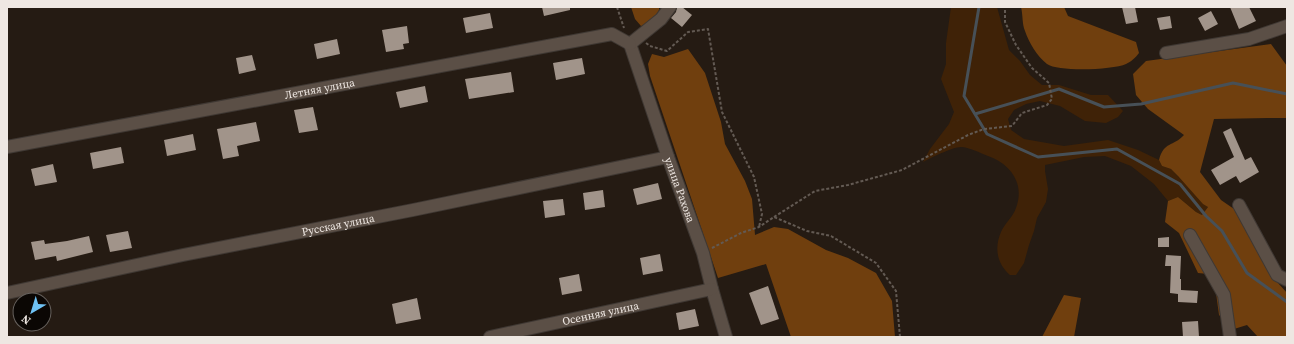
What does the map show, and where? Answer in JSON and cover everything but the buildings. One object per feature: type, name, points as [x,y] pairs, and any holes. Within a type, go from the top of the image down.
[{"type":"street","points":[[634,41],[661,19],[670,7]]},
{"type":"street","points":[[1166,53],[1249,39],[1287,26]]},
{"type":"street","name":"Летняя улица","points":[[7,147],[612,34],[634,41]]},
{"type":"street","name":"улица Рахова","points":[[634,41],[668,157],[703,253],[726,337]]},
{"type":"street","name":"Русская улица","points":[[7,293],[183,255],[412,210],[668,157]]},
{"type":"street","points":[[1239,205],[1277,275],[1287,280]]},
{"type":"street","points":[[1190,235],[1224,295],[1230,337]]},
{"type":"street","name":"Осенняя улица","points":[[490,337],[712,289]]},
{"type":"path","points":[[617,7],[634,41],[667,51],[688,32],[708,28],[722,112],[754,177],[762,214],[759,227]]},
{"type":"path","points":[[703,253],[741,233],[759,227],[815,191],[848,185],[902,170],[968,135],[984,129],[1012,126],[1022,113],[1047,105],[1052,99],[1049,83],[1032,68],[1016,45],[1006,22],[1005,7]]},
{"type":"path","points":[[774,217],[807,231],[831,236],[876,263],[896,291],[900,337]]},
{"type":"shaded area","points":[[631,7],[659,7],[659,10],[651,23],[641,26],[635,19]]},
{"type":"shaded area","points":[[951,7],[997,7],[1009,50],[1020,61],[1030,75],[1042,85],[1059,85],[1091,95],[1108,95],[1123,111],[1118,117],[1106,123],[1085,121],[1060,106],[1040,101],[1026,104],[1014,110],[1008,119],[1011,130],[1024,139],[1064,146],[1108,140],[1138,150],[1159,160],[1162,166],[1171,169],[1208,207],[1202,215],[1178,197],[1168,201],[1154,184],[1131,166],[1105,156],[1084,157],[1045,165],[1048,189],[1046,202],[1037,218],[1024,263],[1016,275],[1010,275],[1002,266],[997,250],[1001,232],[1016,208],[1019,191],[1014,176],[1003,164],[996,160],[972,149],[962,147],[948,150],[923,162],[930,149],[949,124],[954,112],[941,79],[946,64],[946,43]]},
{"type":"shaded area","points":[[1021,7],[1064,7],[1068,16],[1136,42],[1139,53],[1128,63],[1110,68],[1073,69],[1053,67],[1043,61],[1031,45],[1024,28]]},
{"type":"shaded area","points":[[1271,44],[1287,66],[1287,118],[1214,119],[1200,172],[1221,200],[1234,209],[1270,274],[1287,293],[1287,337],[1258,337],[1247,325],[1234,329],[1219,315],[1216,293],[1219,275],[1198,273],[1179,233],[1165,222],[1168,201],[1178,197],[1202,215],[1208,207],[1203,204],[1171,169],[1162,166],[1159,160],[1163,150],[1166,147],[1184,135],[1148,109],[1136,95],[1133,74],[1146,61]]},
{"type":"shaded area","points":[[688,49],[705,73],[721,122],[725,144],[745,181],[752,199],[755,235],[774,227],[788,229],[826,250],[848,258],[876,273],[892,301],[895,337],[791,337],[766,264],[718,278],[650,76],[648,64],[652,54],[664,57]]},
{"type":"shaded area","points":[[1064,295],[1081,298],[1074,337],[1042,337]]},
{"type":"waterway","points":[[979,7],[964,96],[987,134],[1038,157],[1117,149],[1180,184],[1206,216],[1222,231],[1247,273],[1287,302]]},
{"type":"waterway","points":[[975,114],[1059,89],[1104,107],[1141,104],[1233,83],[1287,94]]}]
